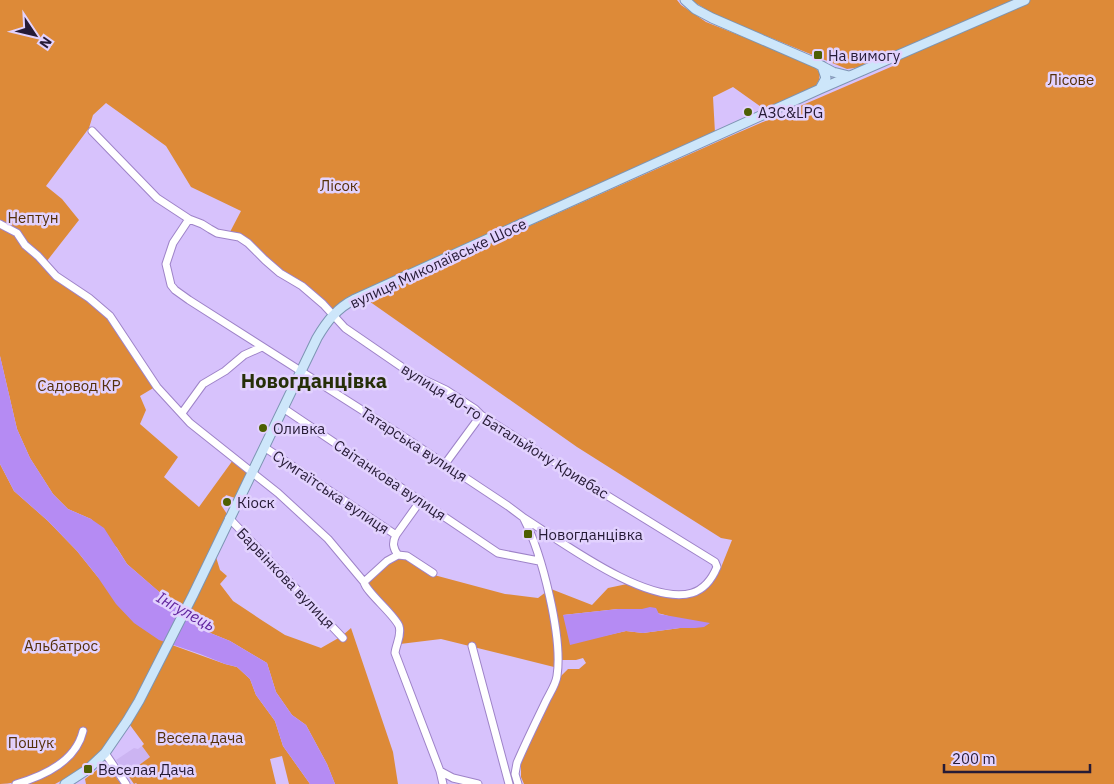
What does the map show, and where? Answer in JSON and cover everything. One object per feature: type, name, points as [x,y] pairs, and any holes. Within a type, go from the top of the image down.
[{"type":"main road","points":[[685,0],[712,18],[836,73],[851,76]]},
{"type":"main road","name":"вулиця Миколаївське Шосе","points":[[68,783],[88,769],[105,753],[128,721],[162,658],[317,338],[333,315],[355,299],[820,89],[1025,0]]},
{"type":"main road","points":[[820,89],[826,78],[822,66]]},
{"type":"street","name":"вулиця 40-го Батальйону Кривбас","points":[[92,131],[157,198],[189,219],[217,233],[239,237],[248,242],[264,260],[280,273],[302,286],[323,304],[345,328],[412,374],[446,390],[481,415],[715,562],[717,567],[715,572],[704,587]]},
{"type":"street","name":"Татарська вулиця","points":[[189,219],[173,243],[166,264],[171,285],[188,300],[301,370],[524,518],[630,583],[682,595],[690,594],[704,587]]},
{"type":"street","points":[[0,224],[17,233],[25,245],[56,276],[89,298],[110,316],[157,387],[200,431],[278,493],[328,539],[364,582],[365,587],[380,601],[399,626],[400,636],[395,653],[440,771],[443,784]]},
{"type":"street","points":[[182,413],[203,384],[226,371],[251,350],[262,347]]},
{"type":"street","name":"Світанкова вулиця","points":[[283,408],[498,553],[539,561]]},
{"type":"street","points":[[444,464],[481,415]]},
{"type":"street","name":"Сумгаїтська вулиця","points":[[264,447],[396,535],[393,542],[394,549],[398,555]]},
{"type":"street","points":[[396,535],[420,500]]},
{"type":"street","name":"Барвінкова вулиця","points":[[229,518],[343,638]]},
{"type":"street","points":[[518,784],[515,774],[517,764],[557,678],[558,643],[548,592],[532,534],[524,518]]},
{"type":"street","points":[[364,582],[387,561],[398,555],[407,556],[433,572]]},
{"type":"street","points":[[472,646],[509,784]]},
{"type":"street","points":[[16,784],[43,774],[68,758],[81,739],[83,730]]},
{"type":"street","points":[[105,753],[126,784]]},
{"type":"street","points":[[440,771],[452,778],[478,784]]},
{"type":"shaded area","points":[[0,356],[17,429],[30,458],[53,494],[68,509],[91,519],[104,528],[127,564],[198,628],[230,641],[267,663],[276,692],[292,715],[306,725],[327,764],[335,784],[310,784],[283,746],[275,721],[256,695],[250,679],[237,667],[159,640],[134,623],[116,604],[77,551],[48,521],[14,491],[0,464]]},
{"type":"shaded area","points":[[656,608],[659,614],[710,623],[704,627],[643,633],[626,631],[570,645],[563,615]]},
{"type":"shaded area","points":[[142,746],[150,757],[127,774],[116,760],[134,748],[138,749]]},
{"type":"green space","points":[[0,0],[677,0],[681,5],[706,22],[813,65],[820,73],[815,87],[767,111],[733,87],[713,97],[715,133],[331,311],[324,300],[230,232],[241,211],[191,187],[166,146],[106,103],[93,115],[89,128],[46,186],[62,199],[79,220],[43,266],[108,316],[155,387],[140,396],[146,410],[140,424],[178,457],[164,477],[199,507],[233,460],[248,472],[235,498],[226,495],[221,505],[227,514],[181,611],[127,564],[117,548],[91,519],[68,509],[53,494],[30,458],[17,429],[0,356]]},
{"type":"green space","points":[[691,0],[1016,0],[861,67],[847,69],[715,15]]},
{"type":"green space","name":"Лісове","points":[[1025,0],[1114,0],[1114,784],[524,784],[521,777],[521,761],[561,676],[568,669],[579,669],[586,663],[583,658],[562,660],[551,589],[592,605],[608,588],[627,584],[691,596],[720,570],[732,540],[721,538],[577,447],[366,299],[726,138],[893,66],[889,59]],"holes":[[[618,609],[648,611],[677,619],[695,628],[643,633],[626,631],[599,637],[563,615]]]},
{"type":"green space","name":"Альбатрос","points":[[0,464],[14,491],[48,521],[77,551],[97,576],[165,642],[162,658],[105,753],[55,784],[23,784],[43,775],[66,756],[43,771],[26,779],[0,784]]},
{"type":"green space","points":[[216,557],[220,570],[227,576],[220,584],[233,601],[285,635],[321,648],[342,636],[351,628],[393,752],[398,784],[335,784],[327,764],[306,725],[292,715],[276,692],[267,663],[230,641],[198,628],[187,616]]},
{"type":"green space","points":[[397,558],[406,558],[434,575],[505,594],[538,598],[546,592],[555,642],[554,667],[441,639],[400,644],[402,634],[388,610],[366,582]]},
{"type":"green space","name":"Весела дача","points":[[172,645],[237,667],[250,679],[256,695],[275,721],[283,746],[310,784],[289,784],[282,756],[270,759],[276,784],[134,784],[127,774],[150,757],[142,746],[144,744],[130,725]]},
{"type":"green space","points":[[102,766],[107,766],[121,784],[86,784],[85,779]]},
{"type":"place","name":"На вимогу","points":[[818,55]]},
{"type":"place","name":"АЗС&LPG","points":[[748,112]]},
{"type":"place","name":"Оливка","points":[[263,428]]},
{"type":"place","name":"Кіоск","points":[[227,502]]},
{"type":"place","name":"Новогданцівка","points":[[528,534]]},
{"type":"place","name":"Веселая Дача","points":[[88,769]]},
{"type":"district","name":"Новогданцівка","points":[[314,380]]},
{"type":"park label","name":"Лісок","points":[[339,185]]},
{"type":"park label","name":"Нептун","points":[[33,217]]},
{"type":"park label","name":"Садовод КР","points":[[79,385]]},
{"type":"park label","name":"Пошук","points":[[31,742]]},
{"type":"water label","name":"Інгулець","points":[[186,611]]}]
